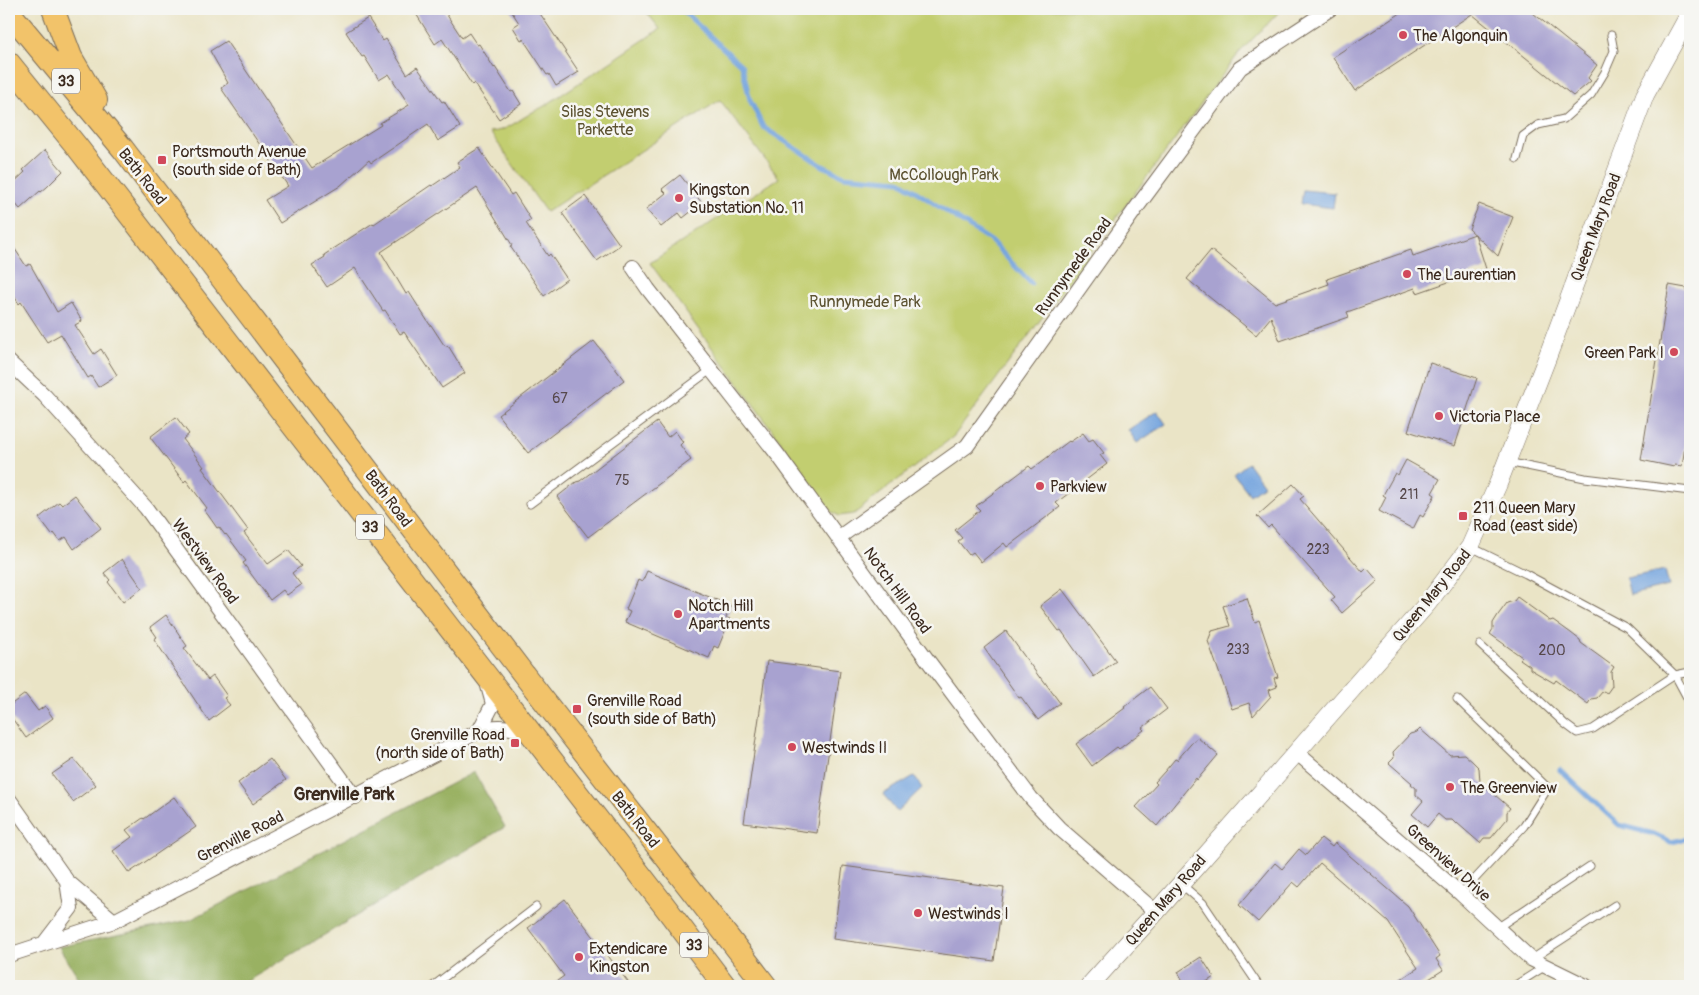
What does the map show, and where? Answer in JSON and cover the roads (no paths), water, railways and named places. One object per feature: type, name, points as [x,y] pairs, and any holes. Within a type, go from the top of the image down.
[{"type":"main road","points":[[53,9],[71,57],[123,149]]},
{"type":"main road","name":"Bath Road","points":[[9,12],[123,149],[528,680],[766,986]]},
{"type":"main road","name":"Bath Road","points":[[9,62],[85,156],[725,986]]},
{"type":"street","name":"Runnymede Road","points":[[838,538],[967,446],[1137,207],[1240,68],[1330,9]]},
{"type":"street","name":"Queen Mary Road","points":[[1089,986],[1427,604],[1470,547],[1547,358],[1645,95],[1690,13]]},
{"type":"street","name":"Notch Hill Road","points":[[633,267],[648,289],[778,455],[1031,798],[1059,828],[1156,912]]},
{"type":"street","name":"Westview Road","points":[[9,362],[45,396],[146,508],[355,797]]},
{"type":"street","points":[[480,731],[493,704],[485,676]]},
{"type":"street","name":"Grenville Road","points":[[9,955],[114,921],[480,731],[490,727],[501,726],[528,732]]},
{"type":"street","name":"Greenview Drive","points":[[1296,752],[1460,894],[1531,959],[1586,986]]},
{"type":"street","points":[[9,798],[67,881],[114,921]]},
{"type":"street","points":[[45,942],[71,908],[67,881]]},
{"type":"lane","points":[[1517,159],[1524,136],[1538,125],[1564,119],[1591,95],[1605,72],[1614,50],[1611,35]]},
{"type":"lane","points":[[530,504],[712,369]]},
{"type":"lane","points":[[1506,462],[1585,478],[1690,491]]},
{"type":"lane","points":[[1470,547],[1543,583],[1626,628],[1675,675],[1690,703]]},
{"type":"lane","points":[[1480,645],[1577,733],[1593,729],[1675,675],[1690,672]]},
{"type":"lane","points":[[1457,699],[1548,788],[1524,826],[1460,894]]},
{"type":"lane","points":[[1496,928],[1590,866]]},
{"type":"lane","points":[[1180,883],[1203,903],[1259,986]]},
{"type":"lane","points":[[1531,959],[1615,905]]},
{"type":"lane","points":[[433,986],[536,907]]},
{"type":"lane","points":[[1514,986],[1544,966]]},
{"type":"water","points":[[1303,190],[1335,193],[1333,208],[1301,204]]},
{"type":"water","points":[[1157,411],[1166,424],[1137,443],[1128,430]]},
{"type":"water","points":[[1248,463],[1264,485],[1250,495],[1234,474]]},
{"type":"water","points":[[1665,570],[1669,586],[1630,595],[1626,578]]},
{"type":"water","points":[[914,776],[922,788],[897,812],[883,794]]},
{"type":"waterway","points":[[681,9],[742,66],[750,100],[763,127],[823,166],[844,176],[900,181],[991,241],[1031,283]]},
{"type":"waterway","points":[[1560,770],[1619,825],[1654,834],[1671,842],[1690,838]]},
{"type":"place","name":"The Algonquin","points":[[1403,35]]},
{"type":"place","name":"Portsmouth Avenue (south side of Bath)","points":[[162,160]]},
{"type":"place","name":"Kingston Substation No. 11","points":[[679,198]]},
{"type":"place","name":"The Laurentian","points":[[1407,274]]},
{"type":"place","name":"Green Park I","points":[[1674,352]]},
{"type":"place","name":"Victoria Place","points":[[1439,416]]},
{"type":"place","name":"Parkview","points":[[1040,486]]},
{"type":"place","name":"211 Queen Mary Road (east side)","points":[[1463,516]]},
{"type":"place","name":"Notch Hill Apartments","points":[[678,614]]},
{"type":"place","name":"Grenville Road (south side of Bath)","points":[[577,709]]},
{"type":"place","name":"Grenville Road (north side of Bath)","points":[[515,743]]},
{"type":"place","name":"Westwinds II","points":[[792,747]]},
{"type":"place","name":"The Greenview","points":[[1450,787]]},
{"type":"place","name":"Westwinds I","points":[[918,913]]},
{"type":"place","name":"Extendicare Kingston","points":[[579,957]]},
{"type":"district","name":"Grenville Park","points":[[344,794]]},
{"type":"park label","name":"Silas Stevens Parkette","points":[[605,120]]},
{"type":"park label","name":"McCollough Park","points":[[944,174]]},
{"type":"park label","name":"Runnymede Park","points":[[865,301]]}]
